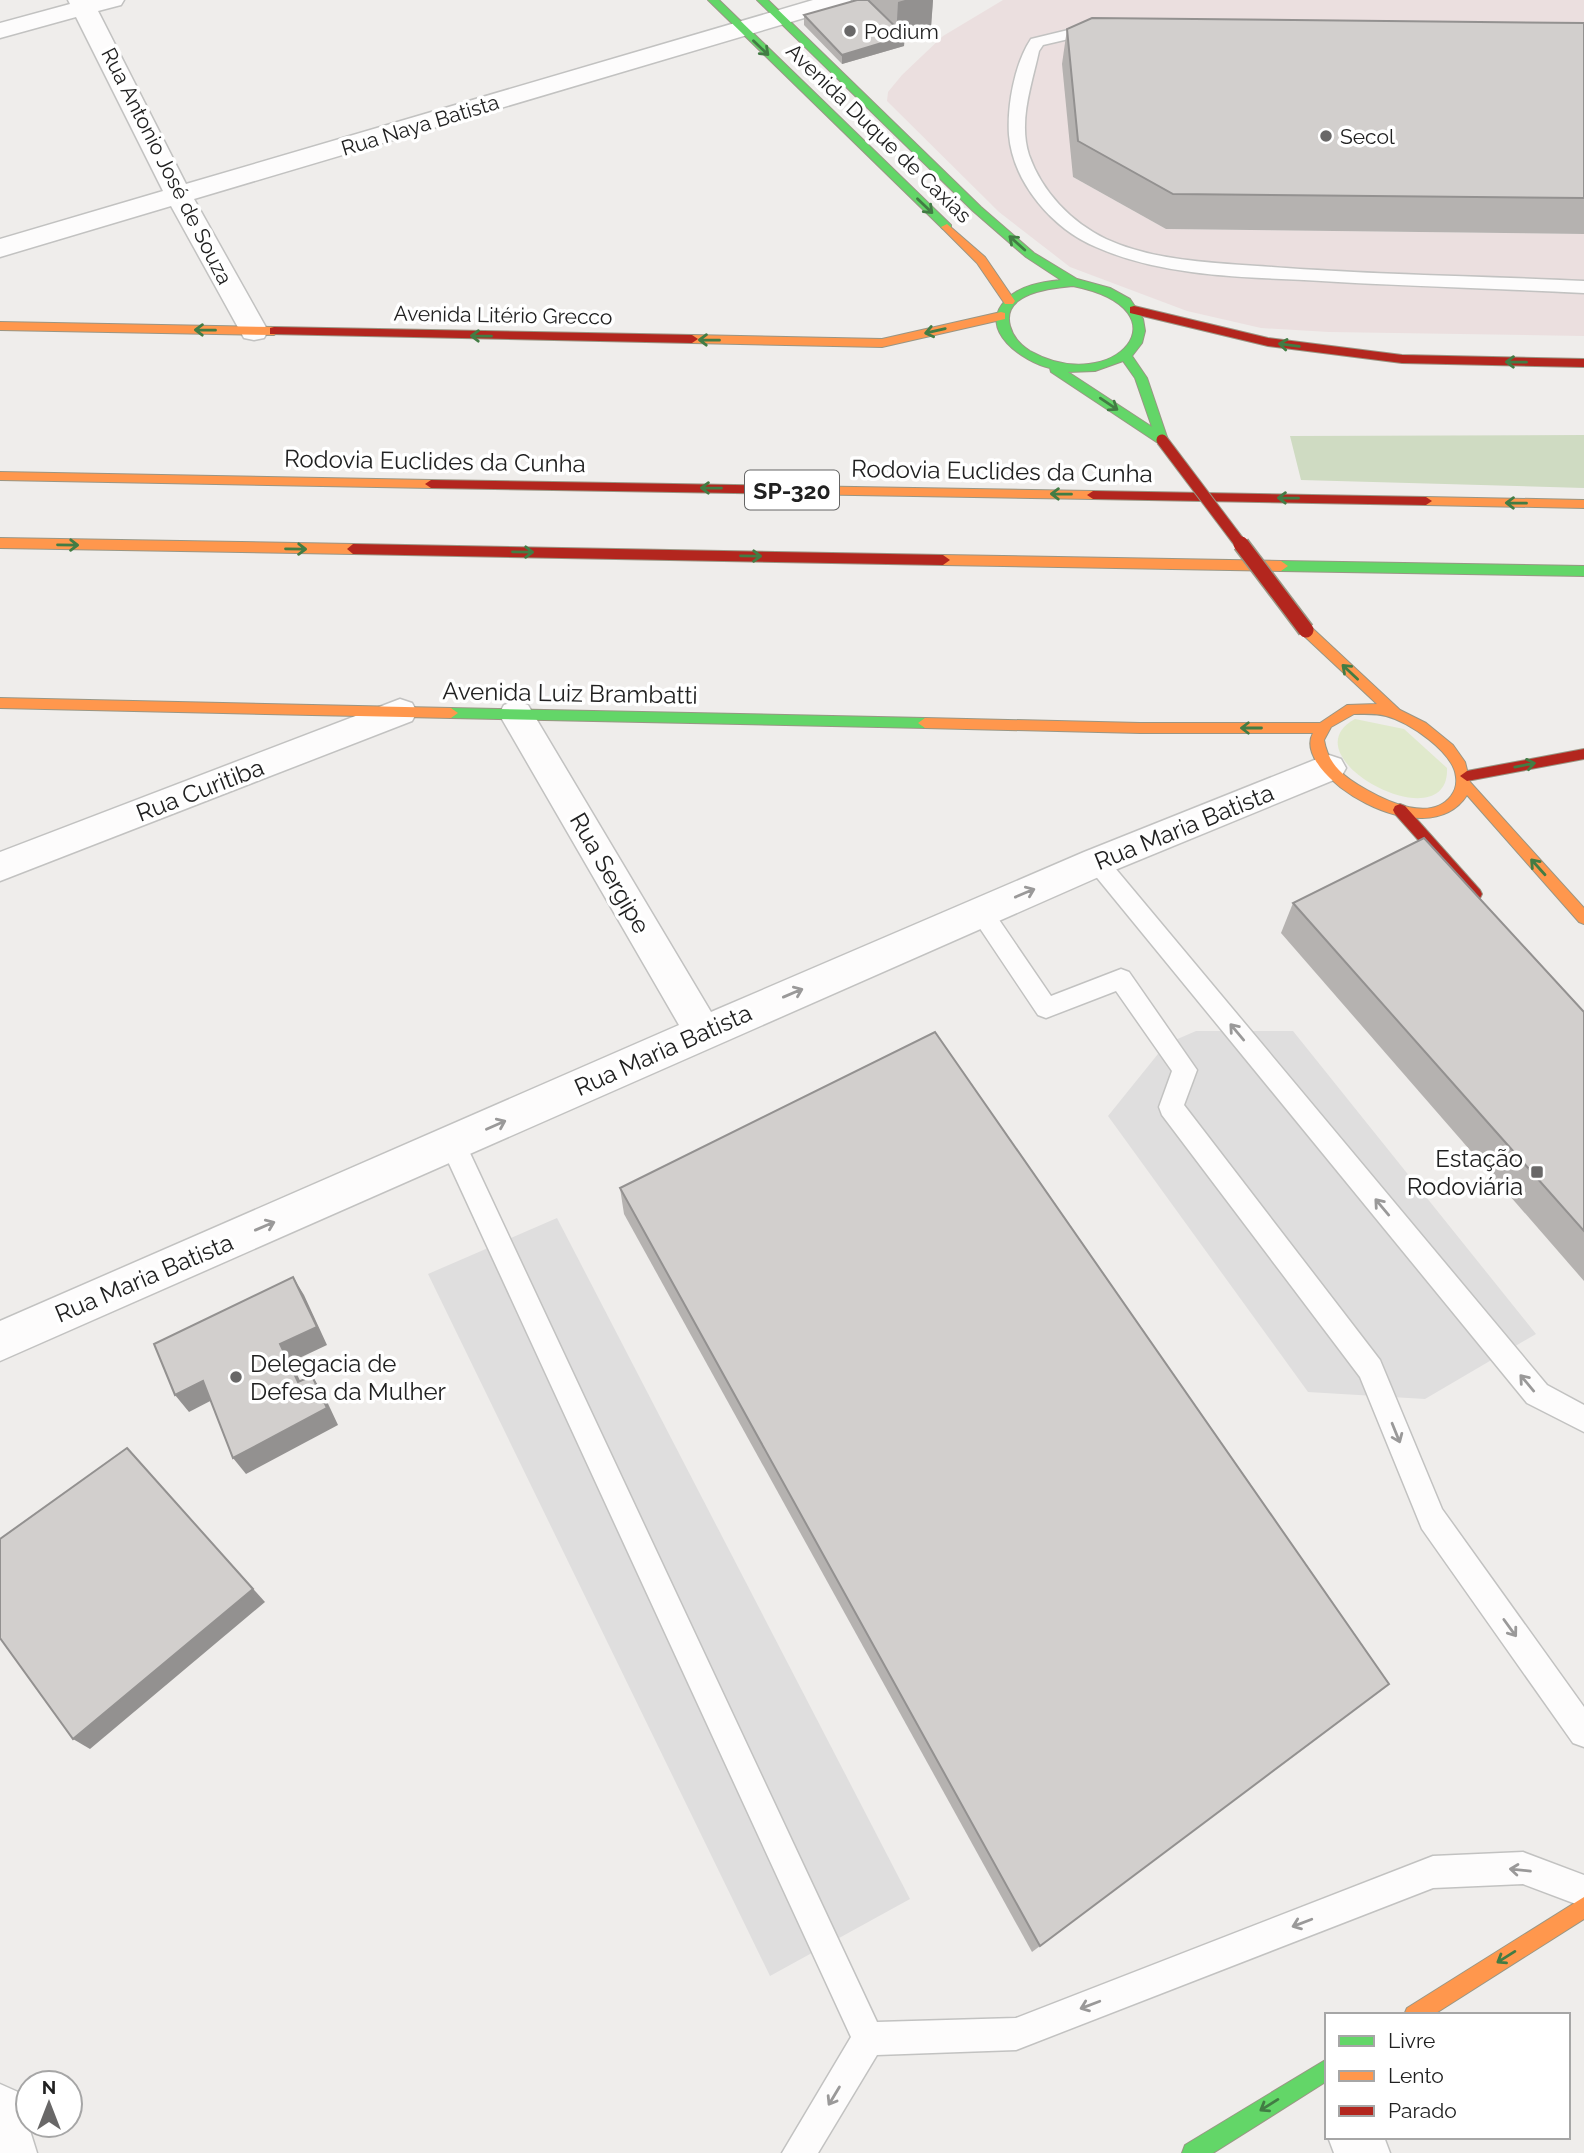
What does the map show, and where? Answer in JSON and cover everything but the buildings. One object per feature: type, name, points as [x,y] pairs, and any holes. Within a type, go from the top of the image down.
[{"type":"main road","name":"Avenida Duque de Caxias","points":[[713,0],[981,260],[1009,301]]},
{"type":"main road","name":"Avenida Duque de Caxias","points":[[771,9],[977,209],[1030,255],[1073,282]]},
{"type":"main road","points":[[1055,369],[1082,370],[1107,366],[1126,356],[1138,342],[1141,326],[1134,310],[1119,296],[1098,286],[1073,282],[1048,283],[1025,290],[1009,301],[1001,316],[1002,333],[1013,348],[1032,361],[1055,369],[1162,440]]},
{"type":"main road","points":[[1134,310],[1268,342],[1402,359],[1584,363]]},
{"type":"main road","name":"Avenida Litério Grecco","points":[[0,326],[882,344],[1001,316]]},
{"type":"main road","points":[[1126,356],[1141,378],[1162,440],[1306,631],[1395,713],[1431,733],[1451,753],[1467,781],[1584,918]]},
{"type":"main road","name":"Rodovia Euclides da Cunha","points":[[0,476],[1584,504]]},
{"type":"main road","points":[[0,544],[1584,571]]},
{"type":"main road","points":[[1306,631],[1313,655]]},
{"type":"main road","name":"Avenida Luiz Brambatti","points":[[0,703],[1140,728]]},
{"type":"main road","points":[[1395,713],[1331,708],[1319,728],[1317,761],[1359,794],[1400,810],[1422,814],[1444,811],[1460,801],[1467,781]]},
{"type":"main road","points":[[1140,728],[1319,728]]},
{"type":"main road","points":[[1140,728],[1235,745]]},
{"type":"main road","points":[[1467,781],[1584,754]]},
{"type":"main road","points":[[1400,810],[1483,902]]},
{"type":"main road","points":[[1417,2013],[1584,1907]]},
{"type":"main road","points":[[1193,2153],[1323,2079]]},
{"type":"street","points":[[0,31],[83,4],[112,0]]},
{"type":"street","name":"Rua Naya Batista","points":[[0,248],[741,29],[771,9],[839,0]]},
{"type":"street","name":"Rua Antonio José de Souza","points":[[83,4],[179,196],[254,331]]},
{"type":"street","name":"Rua Curitiba","points":[[0,867],[400,712]]},
{"type":"street","name":"Rua Sergipe","points":[[516,714],[703,1032]]},
{"type":"street","name":"Rua Maria Batista","points":[[0,1341],[1097,862],[1317,761]]},
{"type":"street","points":[[0,2109],[12,2153]]},
{"type":"lane","points":[[1111,26],[1083,29],[1037,42],[1031,51],[1017,116],[1020,153],[1029,173],[1054,211],[1083,235],[1118,249],[1216,269],[1584,287]]},
{"type":"lane","points":[[1097,862],[1537,1394],[1584,1419]]},
{"type":"lane","points":[[981,912],[1046,1007],[1121,979],[1185,1070],[1171,1107],[1370,1369],[1432,1519],[1584,1732]]},
{"type":"lane","points":[[453,1144],[868,2039]]},
{"type":"lane","points":[[868,2039],[1016,2034],[1433,1871],[1523,1868],[1584,1891]]},
{"type":"lane","points":[[799,2153],[868,2039]]},
{"type":"shaded area","points":[[1003,0],[1584,0],[1584,95],[1073,177],[1166,229],[1584,234],[1584,336],[1329,332],[1261,328],[1187,311],[1070,267],[999,212],[887,101],[888,92],[902,75],[943,36]]},
{"type":"shaded area","points":[[1196,1031],[1293,1031],[1536,1334],[1425,1399],[1308,1392],[1108,1116],[1166,1044]]},
{"type":"shaded area","points":[[557,1218],[910,1899],[770,1976],[428,1274]]},
{"type":"green space","points":[[1584,435],[1584,488],[1301,480],[1290,436]]},
{"type":"green space","points":[[1355,719],[1404,729],[1447,768],[1441,789],[1424,798],[1401,796],[1376,786],[1354,771],[1340,753],[1339,735]]},
{"type":"traffic: fast","points":[[713,0],[947,227]]},
{"type":"traffic: fast","points":[[762,0],[977,209],[1030,255],[1073,282]]},
{"type":"traffic: fast","points":[[1073,282],[1106,291],[1126,302],[1133,310],[1138,319],[1139,335],[1135,346],[1127,355],[1095,367],[1067,368],[1041,362],[1020,350],[1007,335],[1002,319],[1010,303],[1036,287],[1073,282]]},
{"type":"traffic: fast","points":[[1126,356],[1141,378],[1162,440]]},
{"type":"traffic: fast","points":[[1055,369],[1162,440]]},
{"type":"traffic: fast","points":[[1281,566],[1584,571]]},
{"type":"traffic: fast","points":[[451,713],[925,723]]},
{"type":"traffic: fast","points":[[1193,2153],[1325,2070]]},
{"type":"traffic: slow","points":[[947,227],[981,260],[1009,301]]},
{"type":"traffic: slow","points":[[692,339],[882,343],[1001,316]]},
{"type":"traffic: slow","points":[[0,326],[274,331]]},
{"type":"traffic: slow","points":[[0,476],[431,484]]},
{"type":"traffic: slow","points":[[795,490],[1093,495]]},
{"type":"traffic: slow","points":[[1426,501],[1584,504]]},
{"type":"traffic: slow","points":[[0,543],[353,549]]},
{"type":"traffic: slow","points":[[943,560],[1281,566]]},
{"type":"traffic: slow","points":[[1306,630],[1395,713]]},
{"type":"traffic: slow","points":[[0,703],[451,713]]},
{"type":"traffic: slow","points":[[1352,709],[1394,713],[1435,737],[1458,762],[1464,776],[1463,790],[1454,803],[1443,810],[1430,813],[1399,810],[1375,801],[1332,773],[1320,757],[1317,740],[1326,723],[1352,709]]},
{"type":"traffic: slow","points":[[925,723],[1140,728],[1319,728]]},
{"type":"traffic: slow","points":[[1467,786],[1584,918]]},
{"type":"traffic: slow","points":[[1417,2013],[1584,1907]]},
{"type":"traffic: jam","points":[[1134,310],[1268,342],[1402,359],[1584,363]]},
{"type":"traffic: jam","points":[[274,331],[692,339]]},
{"type":"traffic: jam","points":[[1162,440],[1306,630]]},
{"type":"traffic: jam","points":[[431,484],[795,490]]},
{"type":"traffic: jam","points":[[1093,495],[1426,501]]},
{"type":"traffic: jam","points":[[353,549],[943,560]]},
{"type":"traffic: jam","points":[[1467,776],[1584,754]]},
{"type":"traffic: jam","points":[[1400,810],[1475,894]]},
{"type":"place","name":"Podium","points":[[850,31]]},
{"type":"place","name":"Secol","points":[[1326,136]]},
{"type":"place","name":"Estação Rodoviária","points":[[1537,1172]]},
{"type":"place","name":"Delegacia de Defesa da Mulher","points":[[236,1377]]}]
